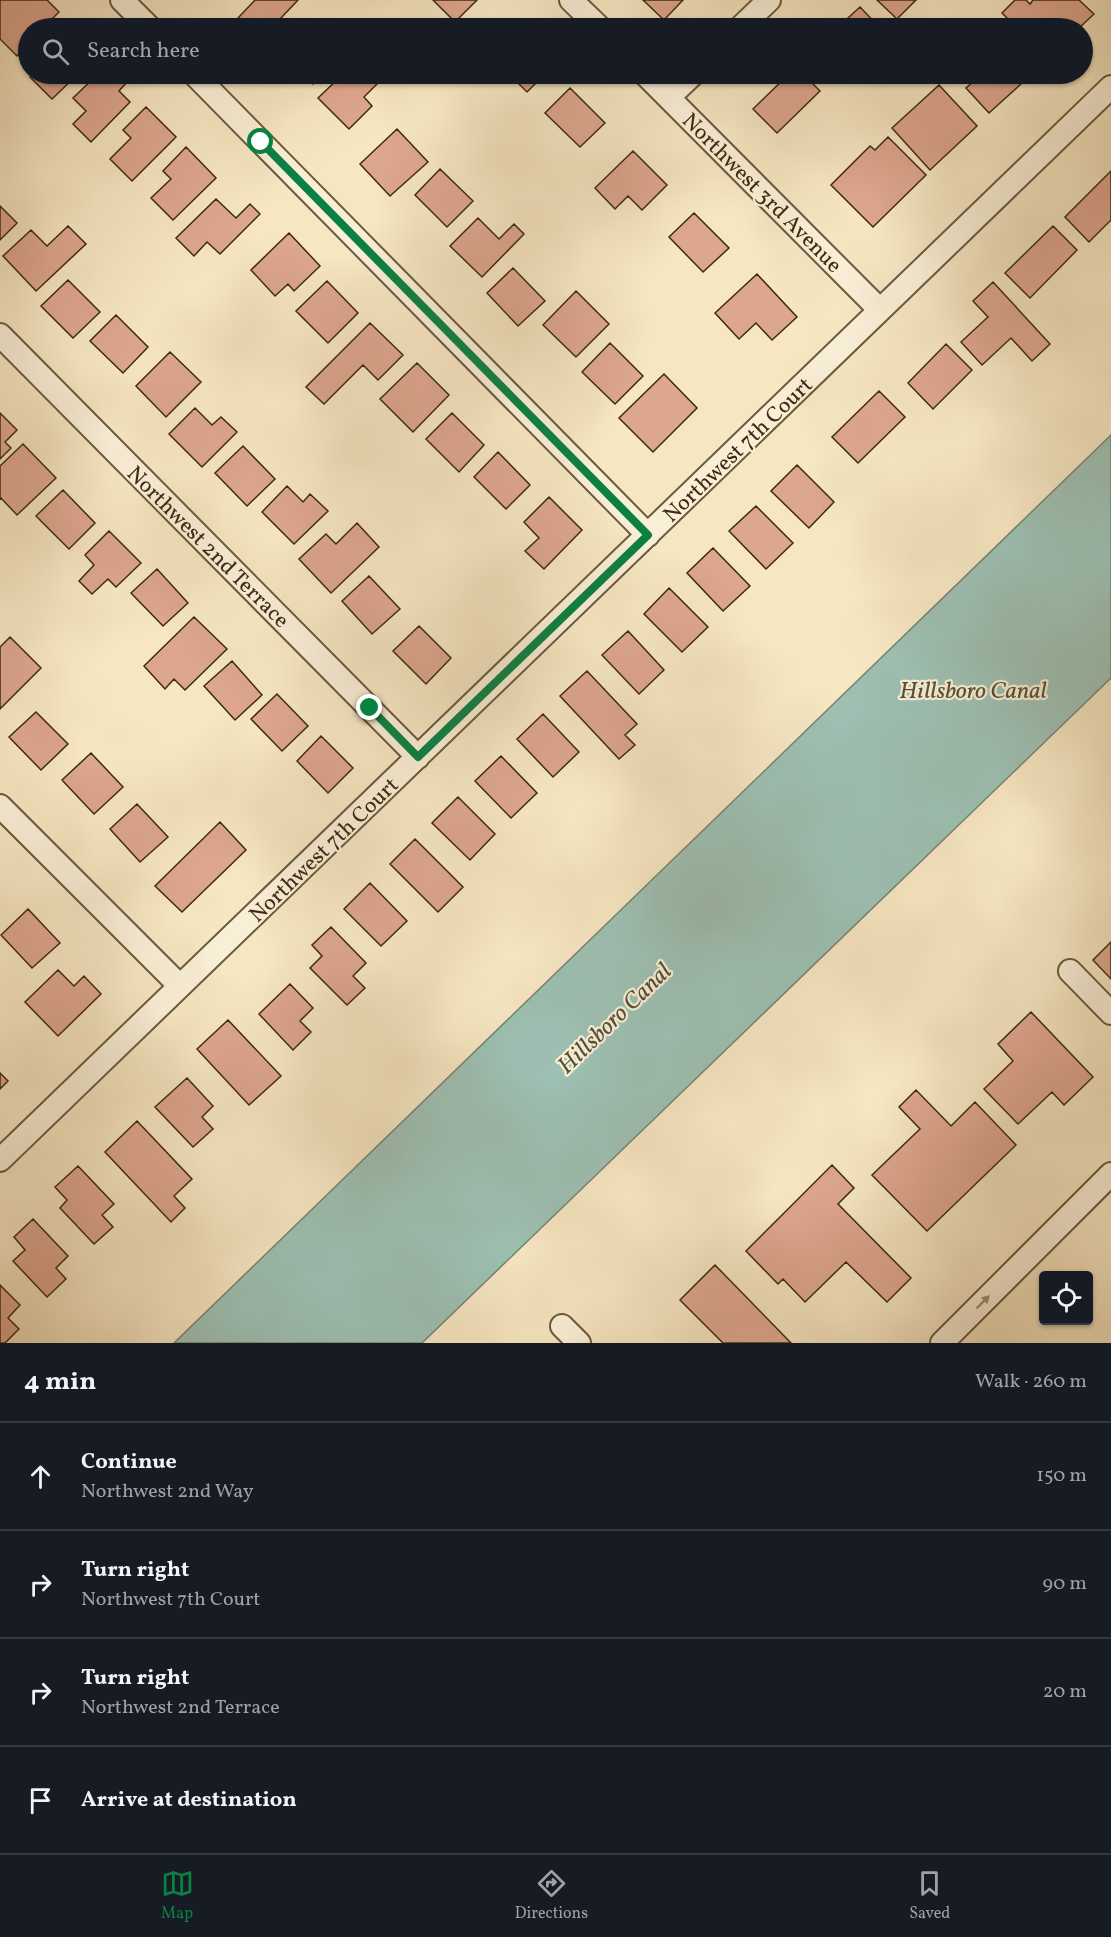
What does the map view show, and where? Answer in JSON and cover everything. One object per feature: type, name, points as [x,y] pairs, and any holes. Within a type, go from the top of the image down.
[{"type":"street","points":[[122,0],[140,18]]},
{"type":"street","points":[[572,0],[590,18]]},
{"type":"street","points":[[750,18],[769,0]]},
{"type":"street","points":[[204,84],[648,535]]},
{"type":"street","name":"Northwest 3rd Avenue","points":[[655,84],[880,310]]},
{"type":"street","points":[[669,97],[683,84]]},
{"type":"street","name":"Northwest 7th Court","points":[[0,1160],[1111,87]]},
{"type":"street","name":"Northwest 2nd Terrace","points":[[0,334],[418,757]]},
{"type":"street","points":[[0,806],[180,986]]},
{"type":"street","points":[[1070,971],[1111,1013]]},
{"type":"street","points":[[942,1343],[1111,1174]]},
{"type":"street","points":[[562,1326],[579,1343]]},
{"type":"water","name":"Hillsboro Canal","points":[[1111,435],[1111,678],[422,1343],[174,1343]]},
{"type":"building","points":[[0,0],[47,0],[59,12],[53,18],[18,18],[17,56],[0,39]]},
{"type":"building","points":[[255,0],[298,0],[281,18],[238,18]]},
{"type":"building","points":[[433,0],[477,0],[459,18],[451,18]]},
{"type":"building","points":[[643,0],[683,0],[666,18],[662,18]]},
{"type":"building","points":[[877,0],[916,0],[898,18]]},
{"type":"building","points":[[1015,0],[1026,0],[1030,4],[1033,0],[1079,0],[1094,14],[1090,18],[1007,18],[1002,13]]},
{"type":"building","points":[[860,7],[870,18],[848,18]]},
{"type":"building","points":[[37,84],[68,84],[52,99]]},
{"type":"building","points":[[88,84],[125,84],[119,91],[130,102],[91,142],[73,124],[86,111],[73,98]]},
{"type":"building","points":[[333,84],[377,84],[364,97],[372,106],[349,129],[318,98]]},
{"type":"building","points":[[519,84],[535,84],[527,92]]},
{"type":"building","points":[[779,84],[813,84],[820,91],[777,133],[753,109]]},
{"type":"building","points":[[971,84],[1021,84],[989,113],[966,88]]},
{"type":"building","points":[[939,85],[977,126],[930,170],[892,128]]},
{"type":"building","points":[[570,88],[605,123],[580,147],[545,113]]},
{"type":"building","points":[[146,107],[176,137],[132,181],[110,159],[131,138],[123,130]]},
{"type":"building","points":[[397,129],[428,162],[390,196],[360,164]]},
{"type":"building","points":[[888,137],[926,175],[873,227],[831,185],[870,146],[875,150]]},
{"type":"building","points":[[186,147],[216,178],[173,220],[151,198],[171,179],[163,171]]},
{"type":"building","points":[[633,151],[667,185],[642,210],[628,196],[615,209],[595,188]]},
{"type":"building","points":[[440,169],[473,201],[447,227],[415,195]]},
{"type":"building","points":[[1111,171],[1111,220],[1089,242],[1065,217]]},
{"type":"building","points":[[216,199],[236,218],[250,204],[260,214],[220,254],[207,242],[194,256],[176,238]]},
{"type":"building","points":[[0,206],[17,223],[0,240]]},
{"type":"building","points":[[694,213],[729,248],[703,272],[669,237]]},
{"type":"building","points":[[478,218],[499,239],[514,224],[524,234],[482,277],[450,246]]},
{"type":"building","points":[[68,226],[86,244],[36,291],[3,256],[31,230],[47,246]]},
{"type":"building","points":[[1053,226],[1077,250],[1030,298],[1005,273]]},
{"type":"building","points":[[289,233],[320,266],[294,291],[288,284],[275,296],[251,270]]},
{"type":"building","points":[[513,268],[545,301],[518,326],[487,293]]},
{"type":"building","points":[[757,274],[797,317],[772,340],[756,323],[739,339],[715,313]]},
{"type":"building","points":[[68,280],[100,312],[73,338],[41,306]]},
{"type":"building","points":[[327,281],[358,313],[328,343],[296,311]]},
{"type":"building","points":[[993,282],[1050,344],[1032,361],[1011,338],[982,365],[961,342],[988,317],[973,301]]},
{"type":"building","points":[[576,291],[609,324],[576,357],[543,325]]},
{"type":"building","points":[[116,315],[148,347],[123,373],[90,341]]},
{"type":"building","points":[[370,323],[403,355],[378,380],[363,365],[324,404],[306,387]]},
{"type":"building","points":[[610,343],[643,376],[615,404],[582,372]]},
{"type":"building","points":[[946,344],[972,370],[933,409],[908,383]]},
{"type":"building","points":[[170,352],[201,382],[166,417],[136,386]]},
{"type":"building","points":[[417,363],[449,395],[413,432],[380,399]]},
{"type":"building","points":[[664,374],[697,408],[653,452],[619,418]]},
{"type":"building","points":[[879,391],[905,417],[858,463],[832,437]]},
{"type":"building","points":[[195,408],[212,425],[221,417],[237,432],[202,467],[169,434]]},
{"type":"building","points":[[0,413],[17,430],[5,442],[11,448],[0,459]]},
{"type":"building","points":[[452,413],[484,445],[459,472],[426,439]]},
{"type":"building","points":[[23,444],[56,478],[17,515],[0,499],[0,466]]},
{"type":"building","points":[[243,446],[275,479],[247,506],[215,473]]},
{"type":"building","points":[[498,452],[530,485],[506,509],[474,477]]},
{"type":"building","points":[[797,465],[834,502],[809,528],[771,491]]},
{"type":"building","points":[[287,486],[303,502],[310,494],[328,511],[294,544],[262,512]]},
{"type":"building","points":[[63,490],[95,523],[69,549],[36,516]]},
{"type":"building","points":[[549,497],[582,530],[544,569],[525,551],[539,538],[524,522]]},
{"type":"building","points":[[756,506],[793,543],[766,569],[729,531]]},
{"type":"building","points":[[357,523],[379,547],[331,593],[299,559],[326,534],[336,544]]},
{"type":"building","points":[[109,531],[141,563],[116,587],[108,579],[92,594],[79,581],[94,565],[85,555]]},
{"type":"building","points":[[713,548],[750,586],[723,611],[687,573]]},
{"type":"building","points":[[157,569],[188,603],[163,626],[131,593]]},
{"type":"building","points":[[369,576],[400,609],[372,634],[342,601]]},
{"type":"building","points":[[669,588],[708,627],[682,652],[644,614]]},
{"type":"building","points":[[194,617],[227,649],[185,690],[174,679],[165,689],[144,666]]},
{"type":"building","points":[[419,626],[451,658],[426,684],[393,651]]},
{"type":"building","points":[[628,631],[664,670],[639,694],[602,655]]},
{"type":"building","points":[[10,637],[41,668],[0,709],[0,647]]},
{"type":"building","points":[[232,661],[262,695],[235,720],[204,686]]},
{"type":"building","points":[[587,671],[637,724],[625,735],[635,745],[619,759],[560,696]]},
{"type":"building","points":[[277,694],[308,726],[282,751],[251,719]]},
{"type":"building","points":[[36,712],[68,744],[41,770],[9,737]]},
{"type":"building","points":[[543,714],[579,752],[553,777],[517,739]]},
{"type":"building","points":[[321,736],[353,768],[328,793],[297,761]]},
{"type":"building","points":[[91,753],[123,787],[94,814],[62,780]]},
{"type":"building","points":[[501,756],[537,793],[511,818],[475,781]]},
{"type":"building","points":[[458,797],[495,834],[470,860],[432,823]]},
{"type":"building","points":[[137,804],[168,837],[140,862],[110,829]]},
{"type":"building","points":[[220,822],[246,850],[182,912],[155,886]]},
{"type":"building","points":[[415,839],[463,887],[438,912],[390,864]]},
{"type":"building","points":[[370,883],[407,921],[381,946],[344,909]]},
{"type":"building","points":[[28,909],[60,943],[32,968],[1,935]]},
{"type":"building","points":[[331,927],[366,963],[353,976],[365,988],[347,1005],[310,968],[322,956],[312,945]]},
{"type":"building","points":[[1111,942],[1111,979],[1093,960]]},
{"type":"building","points":[[58,970],[74,986],[84,976],[101,994],[58,1036],[25,1002]]},
{"type":"building","points":[[290,984],[313,1008],[300,1021],[311,1032],[293,1050],[259,1014]]},
{"type":"building","points":[[1031,1012],[1093,1077],[1064,1105],[1052,1092],[1018,1124],[984,1089],[1013,1061],[998,1044]]},
{"type":"building","points":[[228,1020],[281,1076],[249,1105],[197,1049]]},
{"type":"building","points":[[0,1073],[8,1081],[0,1089]]},
{"type":"building","points":[[187,1078],[213,1106],[202,1117],[213,1129],[193,1147],[155,1107]]},
{"type":"building","points":[[916,1090],[951,1126],[975,1102],[1016,1145],[927,1231],[872,1175],[920,1129],[899,1107]]},
{"type":"building","points":[[137,1121],[192,1179],[174,1196],[185,1208],[171,1222],[105,1152]]},
{"type":"building","points":[[832,1165],[854,1188],[838,1204],[911,1278],[887,1302],[846,1262],[805,1302],[783,1279],[778,1284],[746,1251]]},
{"type":"building","points":[[78,1166],[114,1204],[102,1215],[113,1227],[94,1244],[60,1208],[67,1200],[55,1187]]},
{"type":"building","points":[[33,1219],[68,1256],[56,1268],[66,1279],[47,1297],[13,1261],[25,1250],[14,1237]]},
{"type":"building","points":[[715,1265],[791,1343],[723,1343],[680,1300]]},
{"type":"building","points":[[0,1285],[20,1305],[8,1318],[19,1329],[5,1343],[0,1343]]},
{"type":"route","points":[[261,142],[648,535],[418,757],[370,708]]}]
